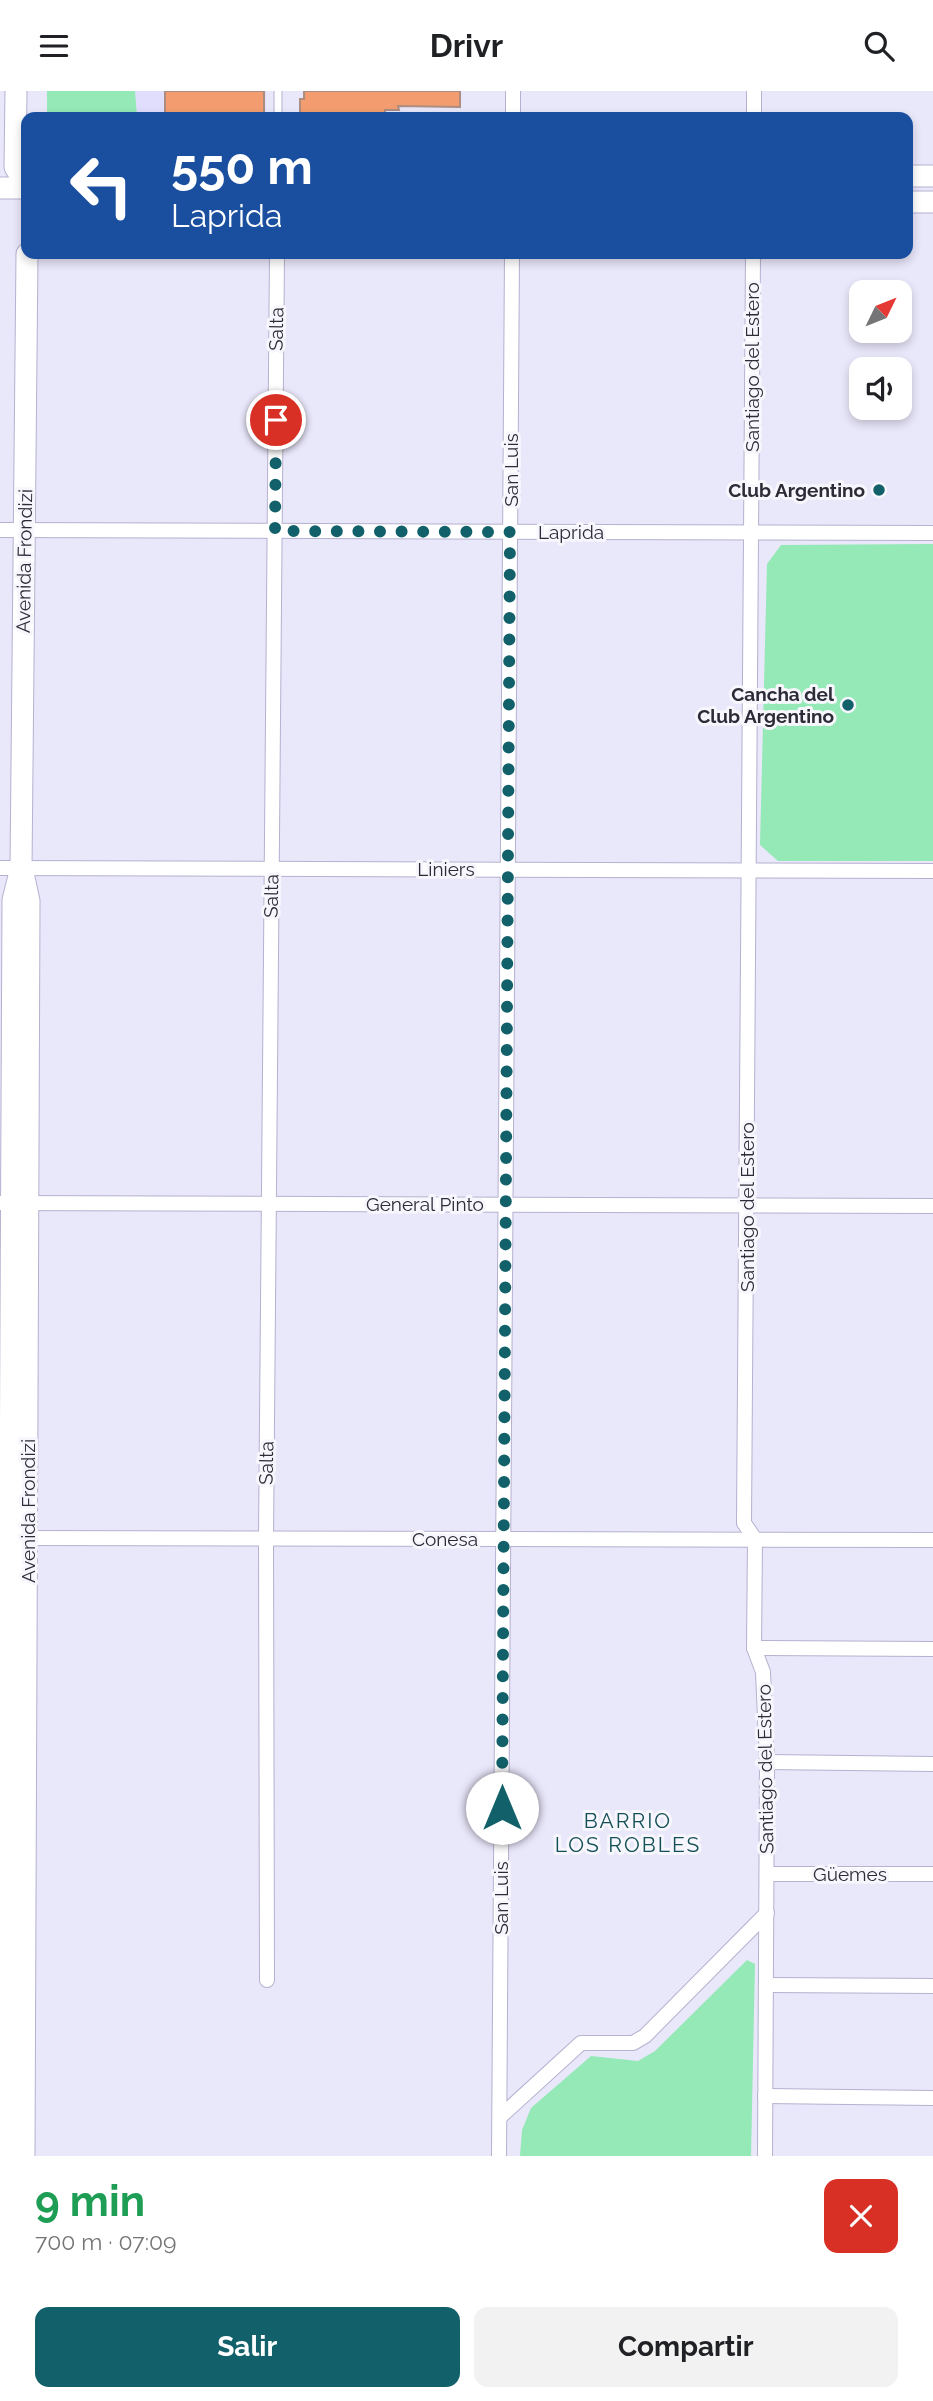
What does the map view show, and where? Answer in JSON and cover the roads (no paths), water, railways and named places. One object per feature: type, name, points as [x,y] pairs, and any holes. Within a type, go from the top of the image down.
[{"type":"street","points":[[16,91],[15,167],[21,178]]},
{"type":"street","points":[[30,91],[30,112]]},
{"type":"street","points":[[513,91],[513,112]]},
{"type":"street","points":[[754,91],[754,112]]},
{"type":"street","points":[[913,176],[933,176]]},
{"type":"street","points":[[0,188],[21,187]]},
{"type":"street","points":[[913,202],[933,202]]},
{"type":"street","name":"Avenida Frondizi","points":[[7,2156],[13,1538],[11,868],[25,531],[27,259]]},
{"type":"street","name":"Salta","points":[[267,1980],[266,1538],[277,259]]},
{"type":"street","name":"San Luis","points":[[499,2156],[512,259]]},
{"type":"street","name":"Santiago del Estero","points":[[753,259],[744,1523],[755,1539],[754,1648],[763,1672],[767,1762],[765,2156]]},
{"type":"street","name":"Laprida","points":[[0,530],[933,533]]},
{"type":"street","name":"Liniers","points":[[11,868],[933,871]]},
{"type":"street","name":"General Pinto","points":[[13,1203],[933,1206]]},
{"type":"street","name":"Conesa","points":[[13,1538],[933,1540]]},
{"type":"street","points":[[754,1648],[933,1649]]},
{"type":"street","points":[[767,1762],[933,1764]]},
{"type":"street","name":"Avenida Frondizi","points":[[11,1870],[24,2156]]},
{"type":"street","name":"Güemes","points":[[768,1874],[933,1874]]},
{"type":"street","points":[[500,2117],[581,2043],[633,2043],[645,2036],[767,1913]]},
{"type":"street","points":[[767,1985],[933,1986]]},
{"type":"street","points":[[765,2096],[933,2098]]},
{"type":"lane","points":[[278,91],[278,112]]},
{"type":"place","name":"Club Argentino","points":[[879,490]]},
{"type":"place","name":"Cancha del Club Argentino","points":[[848,705]]},
{"type":"district","name":"BARRIO LOS ROBLES","points":[[628,1832]]}]
